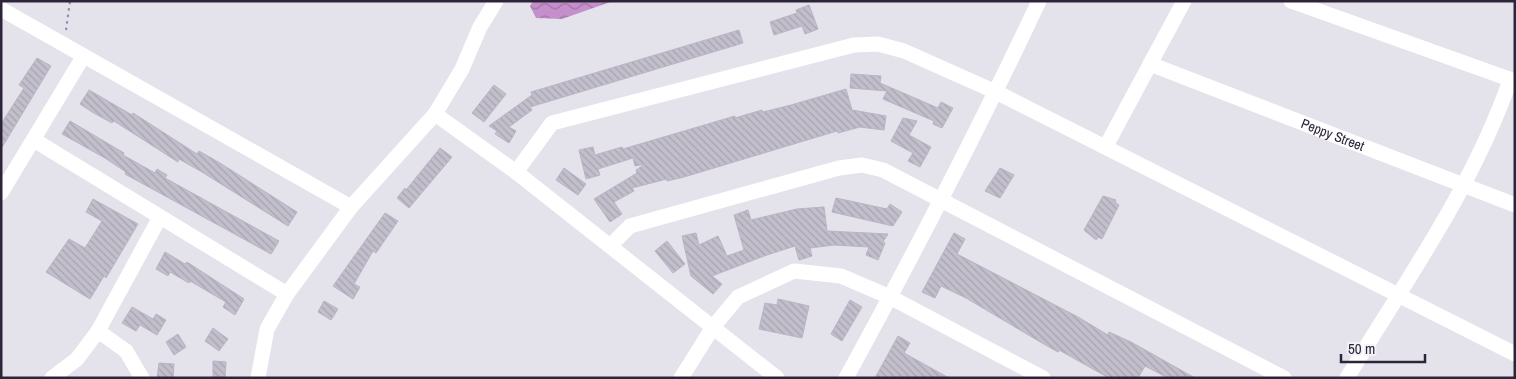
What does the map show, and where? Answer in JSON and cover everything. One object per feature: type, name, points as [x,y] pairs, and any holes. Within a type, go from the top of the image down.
[{"type":"street","points":[[258,378],[267,329],[287,294],[351,207],[435,114],[462,69],[480,27],[496,1]]},
{"type":"street","points":[[846,378],[996,92],[1039,1]]},
{"type":"street","points":[[1106,146],[1184,1]]},
{"type":"street","points":[[1291,1],[1512,81],[1464,184],[1347,378]]},
{"type":"street","points":[[1,9],[351,207]]},
{"type":"street","points":[[516,172],[552,123],[854,44],[878,44],[904,51],[996,92],[1515,354]]},
{"type":"street","points":[[1,193],[83,57]]},
{"type":"street","name":"Peppy Street","points":[[1150,64],[1515,205]]},
{"type":"street","points":[[435,114],[516,172],[777,378]]},
{"type":"street","points":[[34,140],[287,294]]},
{"type":"street","points":[[610,246],[630,226],[839,168],[862,166],[883,170],[939,201],[1284,378]]},
{"type":"street","points":[[52,378],[77,359],[98,331],[160,217]]},
{"type":"street","points":[[682,378],[713,327],[738,297],[794,271],[841,276],[890,297],[1043,378]]},
{"type":"street","points":[[98,331],[126,351],[142,378]]},
{"type":"path","points":[[62,44],[70,1]]},
{"type":"water","points":[[533,1],[613,1],[562,19],[536,18],[530,6]]},
{"type":"building","points":[[809,5],[818,29],[805,34],[802,26],[774,35],[770,22],[797,13],[796,10]]},
{"type":"building","points":[[739,30],[743,43],[530,107],[532,110],[509,127],[516,131],[509,143],[495,134],[497,131],[489,126],[532,95],[531,92]]},
{"type":"building","points":[[37,58],[51,66],[1,149],[1,124],[24,88],[19,85]]},
{"type":"building","points":[[851,74],[881,76],[880,83],[938,108],[941,102],[953,108],[942,128],[933,124],[934,121],[883,99],[887,91],[850,88]]},
{"type":"building","points":[[494,85],[506,94],[484,122],[472,113]]},
{"type":"building","points":[[846,89],[852,110],[886,116],[884,130],[860,127],[838,133],[837,131],[684,177],[667,181],[667,179],[632,188],[634,191],[614,202],[622,214],[610,222],[594,199],[637,173],[636,170],[645,164],[635,166],[633,158],[598,169],[600,175],[586,179],[579,150],[593,147],[595,155],[622,147],[623,149],[735,116],[735,118],[762,110],[763,112]]},
{"type":"building","points":[[89,90],[132,115],[133,113],[197,154],[199,151],[220,163],[297,212],[288,226],[202,172],[179,159],[178,162],[114,121],[112,123],[92,112],[80,104]]},
{"type":"building","points":[[903,118],[917,121],[909,135],[931,147],[920,167],[908,161],[913,153],[891,141]]},
{"type":"building","points":[[70,121],[124,153],[123,155],[155,173],[157,169],[167,175],[165,178],[279,241],[271,254],[125,174],[126,172],[105,158],[62,134]]},
{"type":"building","points":[[440,148],[452,157],[409,208],[397,198],[405,188],[406,190]]},
{"type":"building","points":[[564,168],[586,184],[578,195],[556,180]]},
{"type":"building","points":[[1000,168],[1014,175],[1000,198],[985,191]]},
{"type":"building","points":[[1103,196],[1116,200],[1115,202],[1119,205],[1102,239],[1098,237],[1096,240],[1084,230]]},
{"type":"building","points":[[836,198],[887,209],[890,204],[902,212],[893,226],[832,212]]},
{"type":"building","points":[[93,199],[138,224],[106,278],[104,276],[90,299],[46,272],[69,239],[85,248],[102,221],[86,212]]},
{"type":"building","points":[[824,207],[827,231],[888,234],[883,242],[885,243],[878,260],[866,255],[869,247],[834,245],[810,248],[812,256],[799,260],[795,246],[712,276],[722,284],[713,294],[691,276],[682,236],[696,233],[699,245],[718,236],[727,256],[744,250],[734,215],[748,210],[751,220],[797,209]]},
{"type":"building","points":[[385,213],[398,221],[376,253],[373,251],[354,284],[360,287],[353,299],[333,286]]},
{"type":"building","points":[[954,233],[965,239],[957,254],[1078,317],[1108,335],[1109,332],[1131,342],[1195,378],[1168,378],[1145,366],[1138,378],[1109,378],[1059,350],[1058,352],[966,298],[941,286],[935,298],[922,292]]},
{"type":"building","points":[[667,241],[685,264],[673,273],[655,251]]},
{"type":"building","points":[[165,252],[185,264],[187,262],[244,299],[235,315],[223,307],[226,302],[190,281],[189,283],[170,272],[168,276],[156,269]]},
{"type":"building","points":[[778,299],[809,306],[802,338],[759,329],[765,303],[777,305]]},
{"type":"building","points":[[850,300],[862,307],[842,341],[831,334]]},
{"type":"building","points":[[324,301],[338,309],[331,320],[318,312]]},
{"type":"building","points":[[132,307],[153,319],[156,314],[166,320],[157,335],[140,325],[136,331],[122,323]]},
{"type":"building","points":[[213,328],[228,339],[219,351],[205,341]]},
{"type":"building","points":[[178,334],[186,347],[174,355],[166,342]]},
{"type":"building","points":[[898,336],[910,343],[904,353],[949,378],[875,378]]},
{"type":"building","points":[[213,361],[226,362],[225,378],[213,377]]},
{"type":"building","points":[[159,363],[174,364],[173,378],[157,378]]}]
